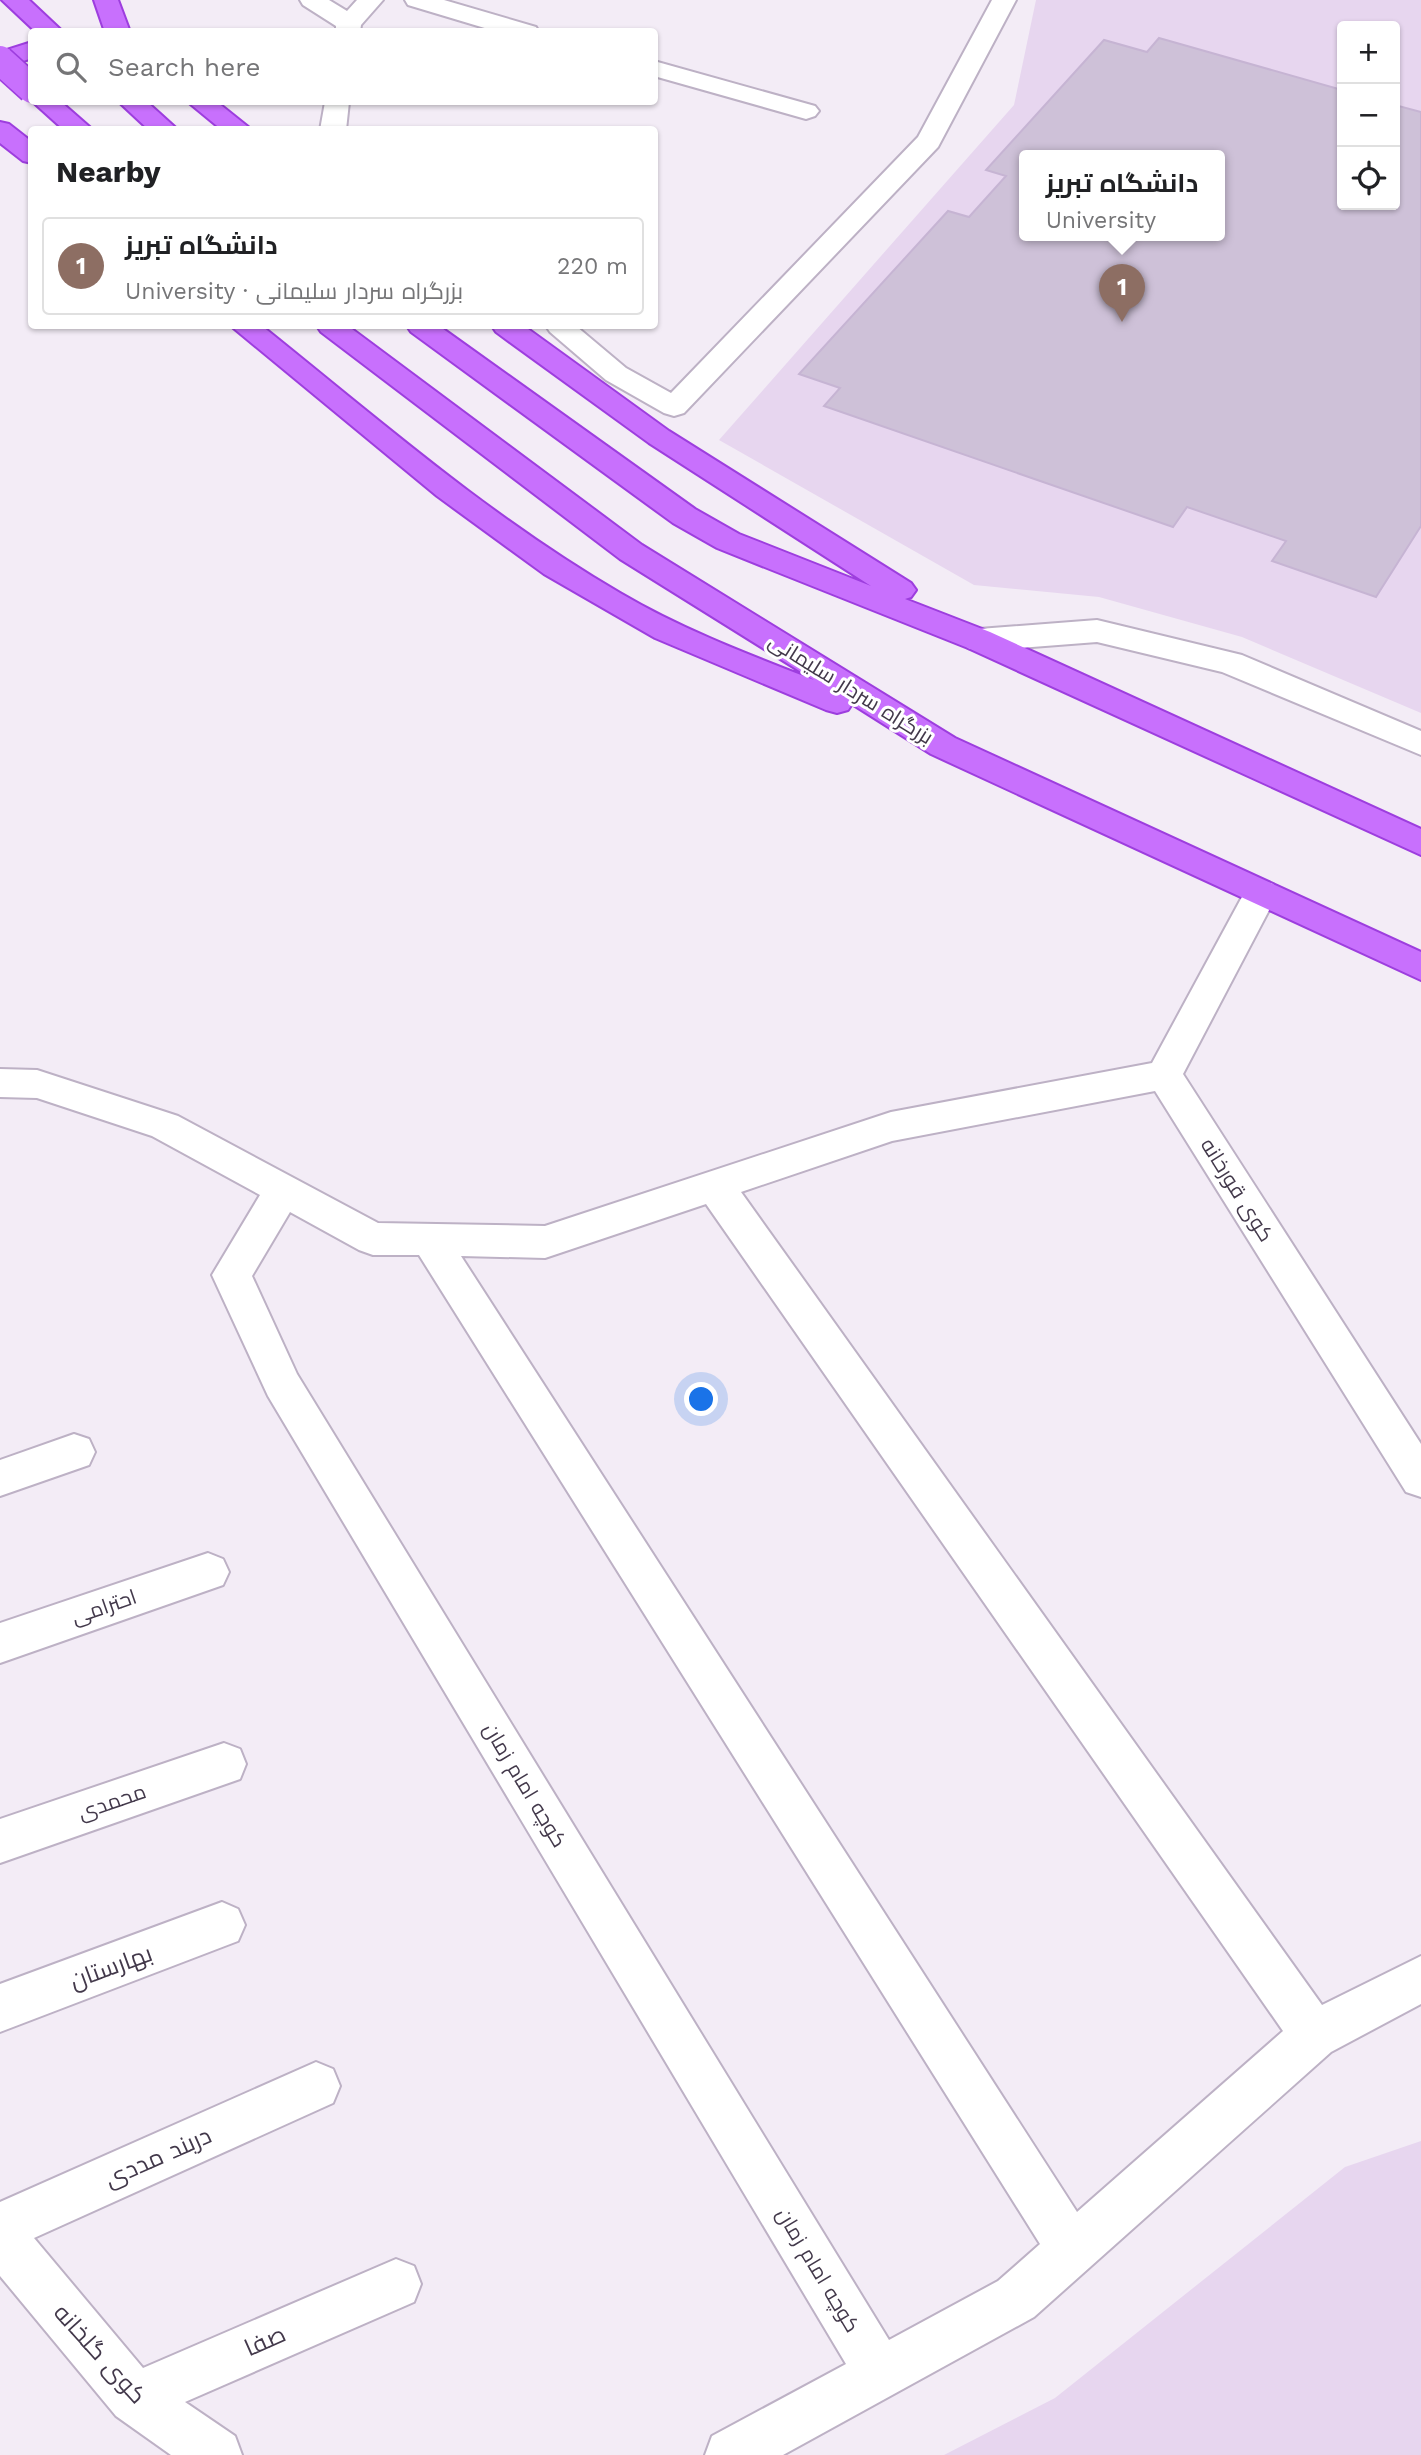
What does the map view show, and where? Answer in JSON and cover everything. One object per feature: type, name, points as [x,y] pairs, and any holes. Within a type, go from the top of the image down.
[{"type":"highway","points":[[15,0],[46,28]]},
{"type":"highway","points":[[106,0],[116,28]]},
{"type":"highway","points":[[28,50],[0,60],[28,85]]},
{"type":"highway","points":[[50,105],[75,126]]},
{"type":"highway","points":[[136,105],[160,126]]},
{"type":"highway","points":[[205,105],[234,126]]},
{"type":"highway","points":[[0,130],[28,152]]},
{"type":"highway","points":[[249,329],[507,534],[588,586],[666,631],[943,746]]},
{"type":"highway","name":"بزرگراه سردار سلیمانی","points":[[335,329],[631,552],[943,746],[1421,967]]},
{"type":"highway","points":[[425,329],[684,516],[728,541],[979,640],[1421,843]]},
{"type":"highway","points":[[510,329],[659,437],[979,640]]},
{"type":"street","points":[[312,0],[348,27],[371,0]]},
{"type":"street","points":[[417,0],[513,28]]},
{"type":"street","points":[[564,329],[616,374],[674,407],[929,141],[1004,0]]},
{"type":"street","points":[[658,69],[806,111]]},
{"type":"street","points":[[333,126],[336,105]]},
{"type":"street","points":[[979,640],[1097,631],[1205,656],[1231,663],[1421,744]]},
{"type":"street","points":[[0,1083],[37,1084],[166,1126],[373,1239],[545,1242],[891,1128],[1164,1075],[1262,893]]},
{"type":"street","name":"کوی قورخانه","points":[[1164,1075],[1421,1479]]},
{"type":"street","points":[[715,1186],[1314,2035]]},
{"type":"street","name":"کوچه امام زمان","points":[[283,1190],[232,1275],[282,1384],[880,2373]]},
{"type":"street","points":[[430,1240],[1072,2249]]},
{"type":"street","points":[[0,1478],[74,1452]]},
{"type":"street","name":"احترامی","points":[[0,1643],[208,1572]]},
{"type":"street","name":"محمدی","points":[[0,1841],[224,1764]]},
{"type":"street","name":"بهارستان","points":[[0,2008],[222,1926]]},
{"type":"street","points":[[731,2455],[1016,2299],[1314,2035],[1421,1979]]},
{"type":"street","name":"دربند مددی","points":[[0,2228],[316,2086]]},
{"type":"street","name":"کوی گلخانه","points":[[0,2237],[134,2398],[216,2455]]},
{"type":"street","name":"صفا","points":[[134,2398],[396,2284]]},
{"type":"shaded area","points":[[1036,0],[1421,0],[1421,713],[1242,637],[1099,597],[974,585],[719,440],[1014,105]]},
{"type":"shaded area","points":[[1421,2141],[1421,2455],[944,2455],[1055,2398],[1345,2167]]},
{"type":"building","points":[[1159,38],[1337,89],[1337,210],[1400,210],[1400,106],[1421,112],[1421,526],[1376,597],[1272,561],[1286,541],[1187,507],[1173,527],[824,406],[840,388],[799,374],[948,211],[969,217],[1006,176],[986,170],[1104,40],[1147,52]]},
{"type":"place","name":"دانشگاه تبریز","points":[[1122,322]]}]
